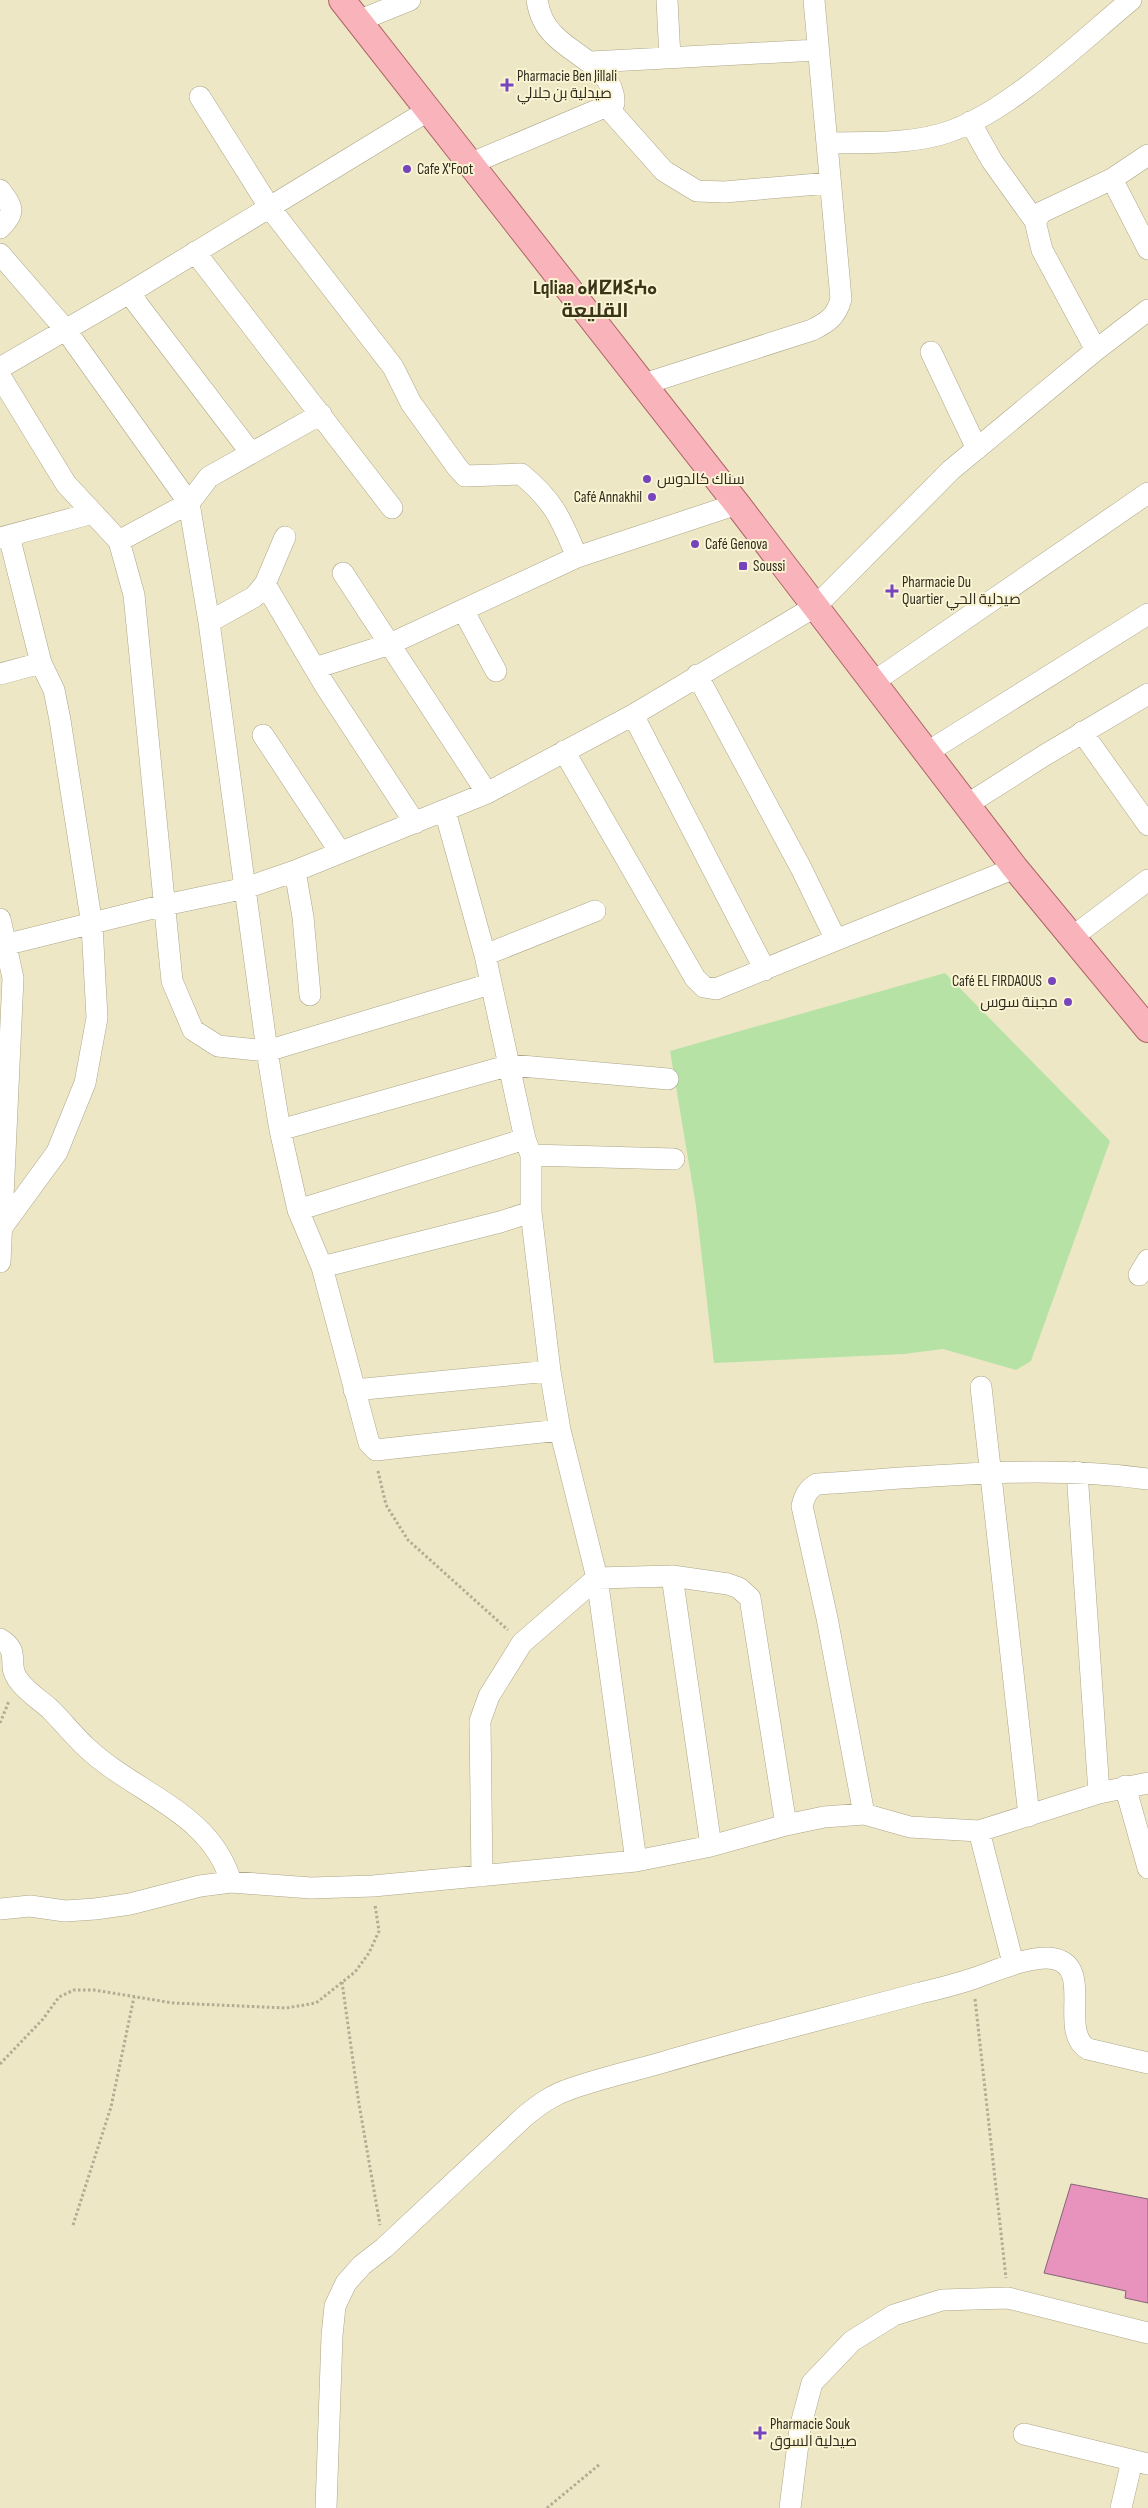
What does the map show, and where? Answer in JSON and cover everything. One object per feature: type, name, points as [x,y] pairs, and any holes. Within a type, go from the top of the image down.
[{"type":"main road","points":[[342,0],[644,384],[816,606],[872,683],[968,804],[1015,868],[1148,1029]]},
{"type":"street","points":[[358,21],[410,0]]},
{"type":"street","points":[[472,163],[608,108],[614,103],[615,93],[591,62],[553,34],[540,14],[537,0]]},
{"type":"street","points":[[667,0],[670,58]]},
{"type":"street","points":[[644,384],[812,330],[828,322],[837,313],[841,299],[817,50],[814,0]]},
{"type":"street","points":[[827,144],[896,141],[923,138],[951,131],[1018,94],[1131,0]]},
{"type":"street","points":[[591,62],[817,50]]},
{"type":"street","points":[[200,97],[270,208],[393,366],[410,403],[465,476],[521,474],[541,491],[557,510],[577,557]]},
{"type":"street","points":[[608,108],[664,171],[697,190],[724,192],[830,183]]},
{"type":"street","points":[[0,368],[64,329],[129,293],[429,110]]},
{"type":"street","points":[[970,122],[992,160],[1035,221],[1042,250],[1096,350]]},
{"type":"street","points":[[1035,221],[1042,212],[1112,179],[1148,155]]},
{"type":"street","points":[[1112,179],[1148,249]]},
{"type":"street","points":[[0,190],[11,206],[11,212],[10,218],[0,228]]},
{"type":"street","points":[[195,252],[392,508]]},
{"type":"street","points":[[0,254],[64,329],[189,503],[209,622],[267,1051],[280,1130],[298,1210],[322,1267],[369,1443],[376,1450],[560,1430]]},
{"type":"street","points":[[129,293],[251,453]]},
{"type":"street","points":[[2,946],[165,905],[246,888],[295,871],[488,792],[632,715],[697,674],[816,606],[951,470],[1096,350],[1148,310]]},
{"type":"street","points":[[932,352],[977,449]]},
{"type":"street","points":[[0,376],[66,484],[119,541],[134,595],[172,981],[193,1030],[218,1046],[267,1051],[490,984]]},
{"type":"street","points":[[119,541],[189,503],[209,477],[320,414]]},
{"type":"street","points":[[872,683],[1148,493]]},
{"type":"street","points":[[315,668],[390,644],[577,557],[737,504]]},
{"type":"street","points":[[3,1226],[58,1152],[85,1083],[97,1018],[92,924],[54,690],[42,663],[5,537],[93,513]]},
{"type":"street","points":[[209,622],[254,597],[265,584],[285,537]]},
{"type":"street","points":[[343,573],[488,792]]},
{"type":"street","points":[[265,584],[315,668],[415,822]]},
{"type":"street","points":[[463,610],[496,671]]},
{"type":"street","points":[[926,753],[1148,614]]},
{"type":"street","points":[[0,674],[42,663]]},
{"type":"street","points":[[697,674],[801,868],[836,940]]},
{"type":"street","points":[[968,804],[1082,732],[1148,694]]},
{"type":"street","points":[[632,715],[765,970]]},
{"type":"street","points":[[1082,732],[1148,825]]},
{"type":"street","points":[[263,735],[340,852]]},
{"type":"street","points":[[564,751],[695,978],[704,987],[716,989],[1015,868]]},
{"type":"street","points":[[445,811],[484,954],[528,1147],[531,1212],[550,1371],[560,1430],[597,1578],[636,1861]]},
{"type":"street","points":[[295,871],[310,995]]},
{"type":"street","points":[[1071,938],[1148,880]]},
{"type":"street","points":[[484,954],[595,911]]},
{"type":"street","points":[[0,919],[2,946],[13,978],[0,1262]]},
{"type":"street","points":[[280,1130],[510,1065],[668,1079]]},
{"type":"street","points":[[298,1210],[528,1147],[674,1159]]},
{"type":"street","points":[[322,1267],[531,1212]]},
{"type":"street","points":[[354,1390],[550,1371]]},
{"type":"street","points":[[981,1387],[1029,1816]]},
{"type":"street","points":[[1077,1472],[1099,1792]]},
{"type":"street","points":[[864,1814],[827,1618],[802,1506],[805,1495],[810,1488],[818,1484],[990,1473],[1077,1472],[1148,1478]]},
{"type":"street","points":[[672,1576],[711,1846]]},
{"type":"street","points":[[482,1876],[480,1721],[489,1696],[522,1644],[597,1578],[672,1576],[728,1584],[739,1588],[750,1598],[786,1825]]},
{"type":"street","points":[[0,1639],[10,1646],[16,1678],[88,1748],[114,1770],[187,1818],[213,1843],[226,1863],[232,1882]]},
{"type":"street","points":[[0,1908],[30,1906],[64,1910],[95,1909],[130,1904],[200,1886],[232,1882],[311,1888],[373,1886],[636,1861],[711,1846],[786,1825],[824,1818],[864,1814],[910,1827],[979,1831],[1099,1792],[1148,1783]]},
{"type":"street","points":[[1125,1786],[1148,1868]]},
{"type":"street","points":[[979,1831],[994,1897],[1013,1963]]},
{"type":"street","points":[[326,2508],[332,2336],[335,2306],[346,2283],[362,2265],[384,2248],[525,2116],[548,2098],[598,2080],[778,2029],[973,1978],[1013,1963],[1053,1958],[1064,1962],[1070,1970],[1074,1982],[1076,2037],[1081,2045],[1088,2049],[1148,2063]]},
{"type":"street","points":[[790,2508],[800,2428],[812,2383],[852,2341],[894,2315],[942,2300],[1008,2298],[1148,2333]]},
{"type":"street","points":[[1024,2434],[1140,2463],[1121,2508]]},
{"type":"path","points":[[376,1450],[386,1505],[408,1540],[522,1644]]},
{"type":"path","points":[[0,2064],[43,2019],[59,1997],[74,1990],[94,1990],[174,2003],[286,2008],[316,2003],[355,1972],[369,1953],[380,1931],[373,1886]]},
{"type":"path","points":[[973,1978],[1008,2298]]},
{"type":"path","points":[[342,1982],[359,2104],[384,2248]]},
{"type":"path","points":[[73,2225],[111,2107],[134,1997]]},
{"type":"path","points":[[547,2508],[600,2464]]},
{"type":"green space","points":[[945,973],[1110,1141],[1031,1361],[1016,1370],[943,1349],[904,1354],[714,1363],[696,1206],[670,1051]]},
{"type":"building","points":[[1071,2184],[1148,2199],[1148,2303],[1125,2298],[1126,2291],[1044,2273]]},
{"type":"place","name":"Pharmacie Ben Jillali صيدلية بن جلالي","points":[[507,85]]},
{"type":"place","name":"Cafe X'Foot","points":[[407,169]]},
{"type":"place","name":"سناك كالدوس","points":[[647,479]]},
{"type":"place","name":"Café Annakhil","points":[[652,497]]},
{"type":"place","name":"Café Genova","points":[[695,544]]},
{"type":"place","name":"Soussi","points":[[743,566]]},
{"type":"place","name":"Pharmacie Du Quartier صيدلية الحي","points":[[892,591]]},
{"type":"place","name":"Café EL FIRDAOUS","points":[[1052,981]]},
{"type":"place","name":"مجبنة سوس","points":[[1068,1002]]},
{"type":"place","name":"Pharmacie Souk صيدلية السوق","points":[[760,2433]]},
{"type":"district","name":"Lqliaa ⴰⵍⵇⵍⵉⵄⴰ القليعة","points":[[595,298]]}]
